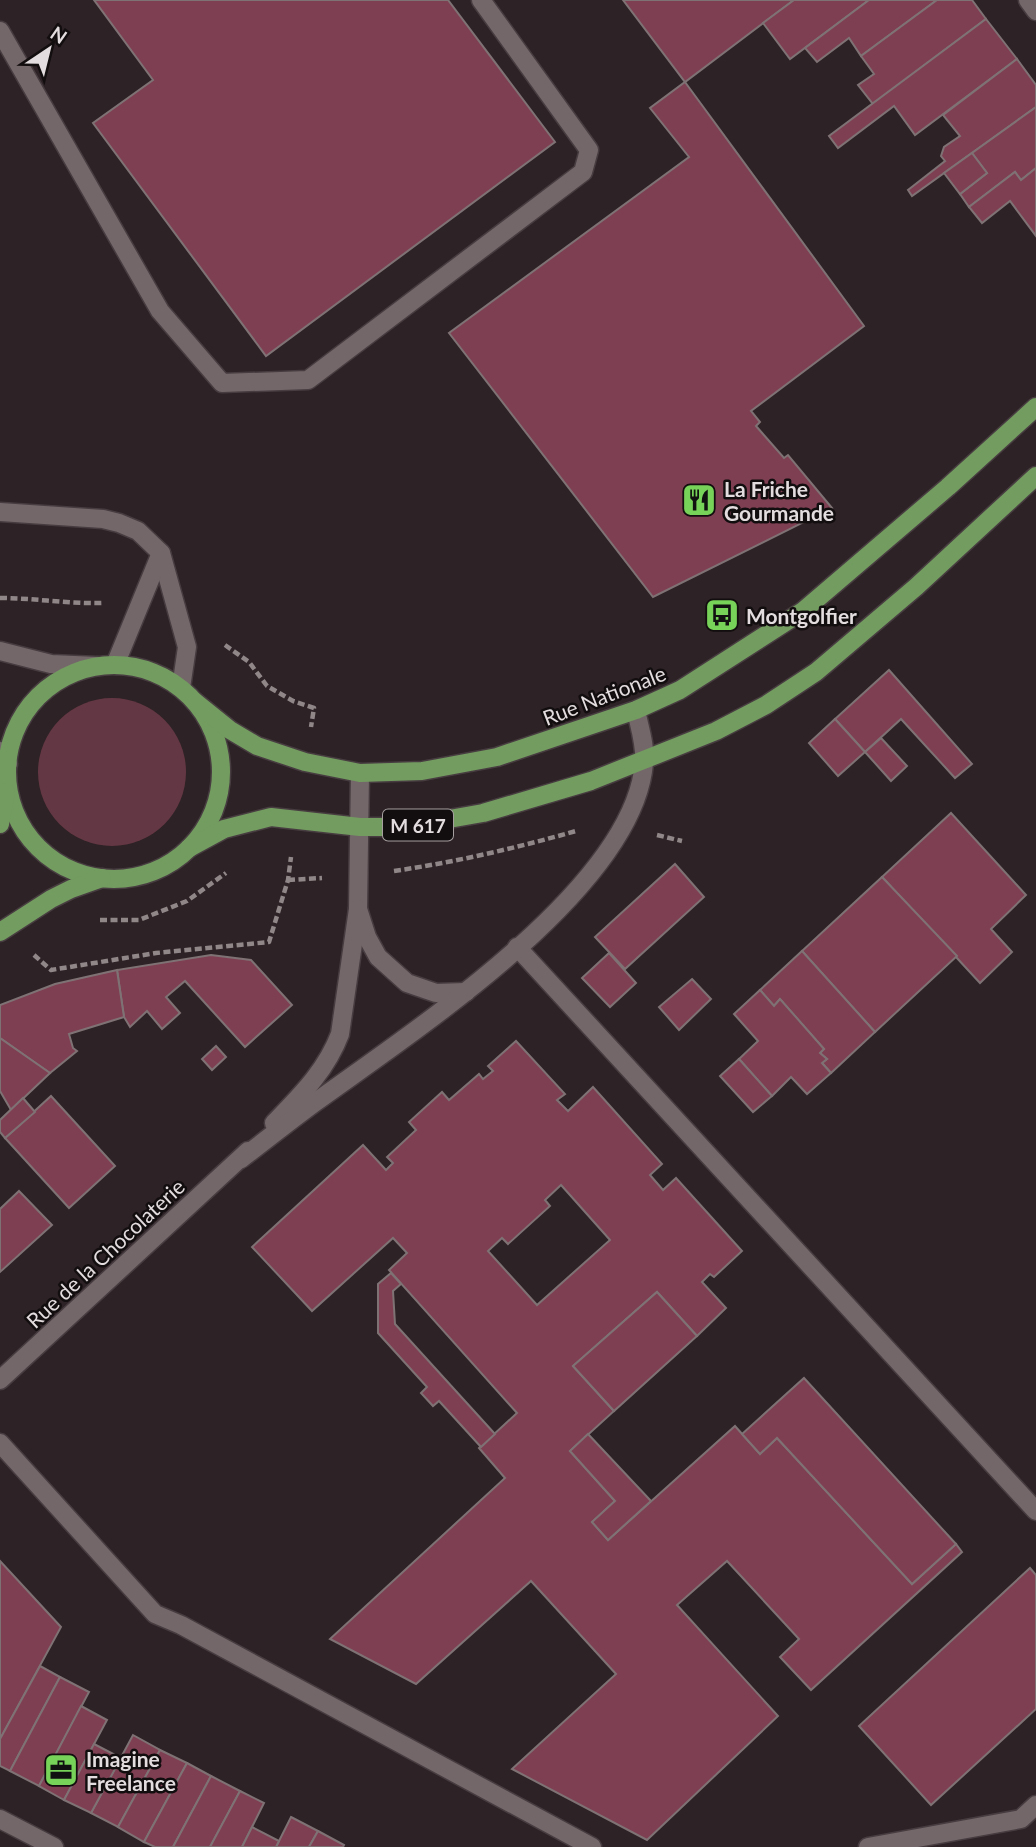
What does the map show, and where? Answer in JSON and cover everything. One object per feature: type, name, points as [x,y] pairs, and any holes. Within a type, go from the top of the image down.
[{"type":"main road","name":"Rue Nationale","points":[[187,695],[230,730],[257,746],[305,762],[360,773],[422,771],[497,757],[636,710],[689,684],[803,611],[948,487],[1036,407]]},
{"type":"main road","name":"M 617","points":[[189,848],[224,829],[271,817],[360,827],[404,827],[482,813],[592,781],[716,732],[816,673],[916,587],[1036,476]]},
{"type":"main road","points":[[0,824],[5,766],[16,730],[35,700],[63,678],[106,666],[150,671],[166,678],[187,695],[213,730],[221,763],[221,779],[215,809],[208,824],[189,848],[177,858],[149,873],[134,877],[103,878],[72,870],[46,853],[35,842],[17,816],[5,766]]},
{"type":"main road","points":[[0,932],[51,899],[103,878]]},
{"type":"street","points":[[0,31],[160,311],[222,383],[308,380],[583,172],[589,150],[481,0]]},
{"type":"street","points":[[1028,0],[1036,11]]},
{"type":"street","points":[[0,512],[103,519],[120,523],[138,531],[161,553],[187,648],[187,695]]},
{"type":"street","points":[[0,650],[51,664],[106,666],[161,553]]},
{"type":"street","name":"Rue de la Chocolaterie","points":[[241,1159],[466,992],[587,879],[623,827],[632,806],[645,761],[636,710]]},
{"type":"street","name":"Rue de la Chocolaterie","points":[[0,1380],[241,1159],[314,1080],[334,1051],[340,1034],[358,909],[360,773]]},
{"type":"street","name":"Rue de la Chocolaterie","points":[[358,909],[367,937],[378,957],[407,983],[436,993],[466,992]]},
{"type":"street","points":[[517,947],[1036,1511]]},
{"type":"street","points":[[0,1443],[155,1614],[181,1625],[592,1847]]},
{"type":"street","points":[[868,1847],[1021,1819],[1036,1805]]},
{"type":"street","points":[[0,1819],[54,1847]]},
{"type":"shaded area","points":[[112,698],[140,703],[165,719],[181,744],[186,772],[181,800],[165,825],[140,841],[112,846],[84,841],[59,825],[43,800],[38,772],[43,744],[59,719],[84,703]]},
{"type":"building","points":[[94,0],[448,0],[555,142],[266,356],[93,123],[153,80]]},
{"type":"building","points":[[623,0],[794,0],[685,82]]},
{"type":"building","points":[[794,0],[869,0],[790,59],[763,23]]},
{"type":"building","points":[[869,0],[937,0],[861,56],[849,38],[817,62],[805,48]]},
{"type":"building","points":[[937,0],[972,0],[986,19],[873,104],[858,85],[874,74],[861,56]]},
{"type":"building","points":[[986,19],[1017,59],[915,135],[894,106],[838,148],[829,136]]},
{"type":"building","points":[[1017,59],[1036,85],[1036,107],[912,196],[908,190],[945,161],[941,156],[944,147],[960,136],[943,115]]},
{"type":"building","points":[[685,82],[864,326],[751,411],[760,422],[756,426],[784,458],[788,455],[832,508],[653,597],[449,333],[689,157],[650,108]]},
{"type":"building","points":[[1036,107],[1036,168],[1021,180],[1015,172],[969,207],[960,194],[987,173],[972,153]]},
{"type":"building","points":[[972,153],[987,173],[960,194],[944,173]]},
{"type":"building","points":[[1036,168],[1036,236],[1010,201],[982,223],[969,207],[1015,172],[1021,180]]},
{"type":"building","points":[[889,670],[972,764],[955,778],[901,719],[865,752],[835,719]]},
{"type":"building","points":[[835,719],[865,752],[838,776],[809,743]]},
{"type":"building","points":[[881,738],[907,766],[891,781],[865,752]]},
{"type":"building","points":[[951,813],[1026,895],[991,929],[1012,952],[980,983],[882,877]]},
{"type":"building","points":[[675,864],[704,897],[625,969],[595,937]]},
{"type":"building","points":[[882,877],[957,956],[875,1032],[802,951]]},
{"type":"building","points":[[802,951],[875,1032],[831,1073],[822,1063],[827,1059],[820,1053],[824,1049],[780,999],[774,1006],[760,990]]},
{"type":"building","points":[[609,953],[636,983],[610,1007],[582,978]]},
{"type":"building","points":[[211,955],[251,960],[292,1005],[245,1047],[185,981],[166,997],[180,1013],[162,1029],[147,1011],[130,1027],[124,1017],[117,970]]},
{"type":"building","points":[[117,970],[124,1017],[69,1034],[73,1048],[77,1051],[50,1073],[0,1038],[0,1005],[55,984]]},
{"type":"building","points":[[692,979],[711,999],[679,1030],[659,1007]]},
{"type":"building","points":[[760,990],[774,1006],[780,999],[824,1049],[820,1053],[827,1059],[822,1063],[831,1073],[807,1094],[791,1077],[772,1096],[739,1059],[758,1041],[734,1014]]},
{"type":"building","points":[[0,1038],[50,1073],[11,1110],[0,1091]]},
{"type":"building","points":[[516,1041],[565,1094],[557,1100],[568,1111],[593,1087],[662,1164],[650,1175],[663,1190],[676,1178],[742,1251],[714,1277],[710,1274],[702,1282],[726,1308],[697,1336],[657,1292],[573,1366],[614,1411],[570,1451],[615,1501],[592,1522],[608,1540],[735,1426],[760,1454],[777,1438],[912,1584],[956,1544],[962,1552],[811,1690],[780,1657],[799,1639],[727,1561],[677,1605],[778,1716],[647,1840],[512,1769],[616,1674],[531,1581],[416,1684],[330,1639],[505,1478],[479,1448],[517,1413],[389,1270],[407,1253],[393,1238],[312,1311],[252,1247],[363,1145],[386,1170],[393,1163],[387,1157],[416,1130],[409,1122],[442,1092],[449,1100],[479,1074],[483,1079],[493,1071],[488,1066]],"holes":[[[561,1185],[610,1240],[537,1305],[488,1251],[502,1238],[508,1244],[550,1206],[545,1200]]]},
{"type":"building","points":[[216,1046],[226,1057],[212,1070],[202,1059]]},
{"type":"building","points":[[739,1059],[772,1096],[753,1112],[720,1076]]},
{"type":"building","points":[[51,1096],[115,1166],[69,1208],[5,1138]]},
{"type":"building","points":[[23,1098],[35,1112],[5,1138],[0,1132],[0,1120]]},
{"type":"building","points":[[19,1191],[52,1225],[0,1272],[0,1209]]},
{"type":"building","points":[[391,1273],[401,1284],[393,1291],[395,1324],[495,1434],[481,1447],[439,1401],[433,1406],[421,1393],[427,1387],[378,1333],[378,1284]]},
{"type":"building","points":[[657,1292],[697,1336],[614,1411],[573,1366]]},
{"type":"building","points":[[804,1378],[956,1544],[912,1584],[777,1438],[760,1454],[742,1434]]},
{"type":"building","points":[[588,1434],[651,1501],[608,1540],[592,1522],[615,1501],[570,1451]]},
{"type":"building","points":[[0,1561],[61,1627],[0,1739]]},
{"type":"building","points":[[1030,1568],[1036,1575],[1036,1709],[931,1805],[859,1726]]},
{"type":"building","points":[[40,1666],[60,1677],[10,1771],[0,1766],[0,1739]]},
{"type":"building","points":[[60,1677],[89,1692],[39,1786],[10,1771]]},
{"type":"building","points":[[81,1706],[107,1720],[64,1800],[39,1786]]},
{"type":"building","points":[[133,1735],[160,1750],[118,1827],[91,1813]]},
{"type":"building","points":[[94,1744],[121,1758],[91,1813],[64,1800]]},
{"type":"building","points":[[160,1750],[187,1763],[144,1842],[118,1827]]},
{"type":"building","points":[[187,1763],[211,1776],[173,1847],[155,1847],[144,1842]]},
{"type":"building","points":[[211,1776],[240,1791],[210,1847],[173,1847]]},
{"type":"building","points":[[240,1791],[264,1803],[242,1847],[210,1847]]},
{"type":"building","points":[[291,1817],[318,1831],[309,1847],[276,1847]]},
{"type":"building","points":[[252,1827],[279,1841],[276,1847],[242,1847]]},
{"type":"building","points":[[318,1831],[344,1845],[343,1847],[309,1847]]},
{"type":"place","name":"La Friche Gourmande","points":[[699,500]]},
{"type":"place","name":"Montgolfier","points":[[722,615]]},
{"type":"place","name":"Imagine Freelance","points":[[61,1770]]}]
